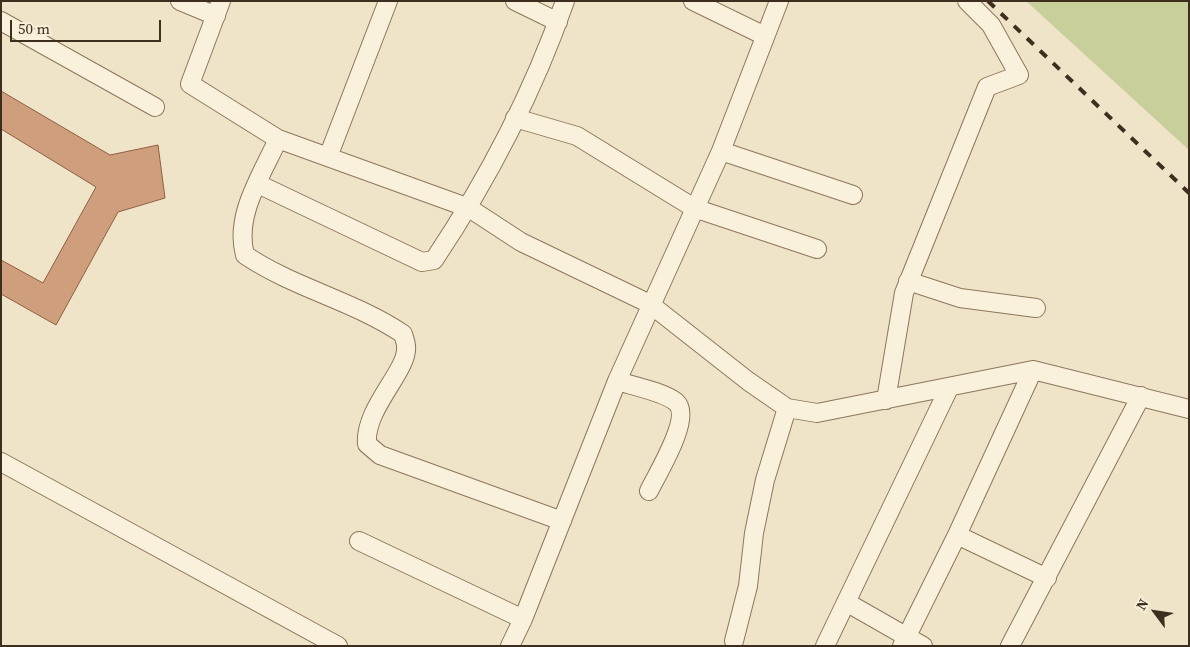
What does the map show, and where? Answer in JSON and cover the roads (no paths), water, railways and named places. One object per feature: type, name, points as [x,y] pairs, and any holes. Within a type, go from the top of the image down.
[{"type":"street","points":[[180,1],[218,8],[190,84],[278,139],[469,208],[521,242],[650,304],[748,381],[787,408],[817,413],[1033,370],[1189,409]]},
{"type":"street","points":[[328,157],[388,1]]},
{"type":"street","points":[[515,1],[558,22]]},
{"type":"street","points":[[258,184],[422,262],[434,260],[469,208],[542,65],[565,1]]},
{"type":"street","points":[[693,1],[764,36]]},
{"type":"street","points":[[510,646],[523,619],[650,304],[720,151],[779,1]]},
{"type":"street","points":[[886,400],[908,281],[987,87],[1019,75],[991,25],[967,1]]},
{"type":"street","points":[[1,21],[155,107]]},
{"type":"street","points":[[515,118],[577,136],[694,208],[817,249]]},
{"type":"street","points":[[278,139],[243,218],[241,240],[245,255],[265,269],[355,309],[403,334],[407,347],[399,368],[380,399],[366,433],[367,444],[380,455],[562,521]]},
{"type":"street","points":[[720,151],[853,195]]},
{"type":"street","points":[[908,281],[960,298],[1036,308]]},
{"type":"street","points":[[904,642],[957,535],[1033,370]]},
{"type":"street","points":[[618,381],[664,396],[677,403],[682,412],[681,423],[671,448],[649,491]]},
{"type":"street","points":[[825,646],[949,388]]},
{"type":"street","points":[[1010,646],[1141,396]]},
{"type":"street","points":[[734,642],[748,586],[754,533],[765,480],[787,408]]},
{"type":"street","points":[[1,462],[338,646]]},
{"type":"street","points":[[957,535],[1047,578]]},
{"type":"street","points":[[359,541],[523,619]]},
{"type":"street","points":[[846,602],[904,642],[923,646]]},
{"type":"railway","points":[[988,1],[1189,193]]}]
